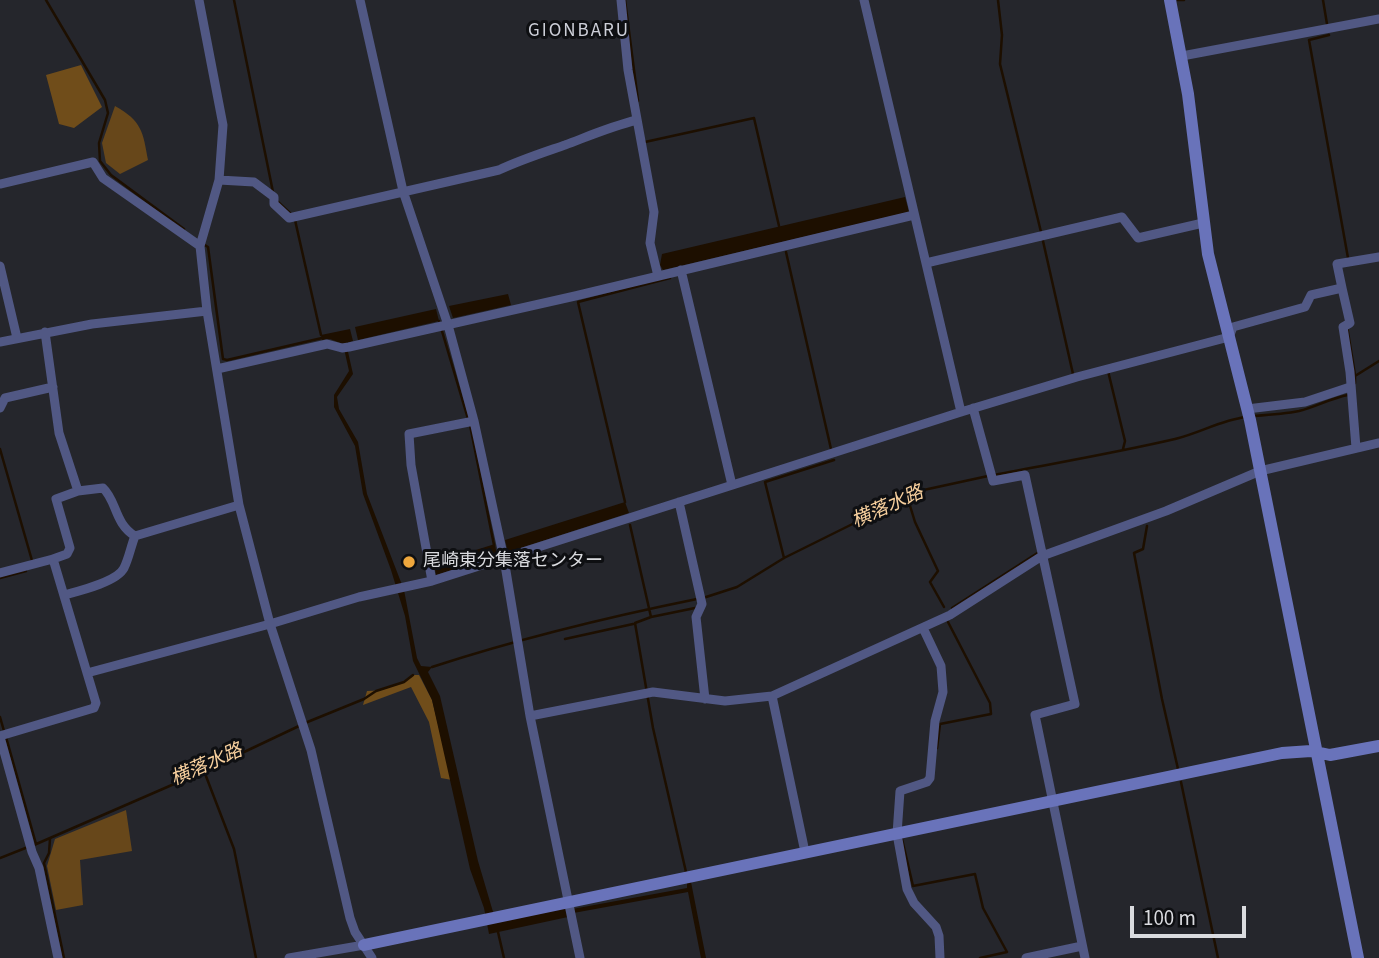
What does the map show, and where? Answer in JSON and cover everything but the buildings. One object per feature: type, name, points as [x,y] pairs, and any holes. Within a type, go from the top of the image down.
[{"type":"street","points":[[199,0],[223,125],[219,180],[201,242],[207,311],[239,505],[270,624],[305,731],[350,918],[372,958]]},
{"type":"street","points":[[360,0],[403,191],[448,325],[504,559],[530,716],[580,958]]},
{"type":"street","points":[[621,0],[628,70],[654,212],[650,243],[670,273],[732,485]]},
{"type":"street","points":[[864,0],[961,412]]},
{"type":"street","points":[[1170,0],[1182,56],[1208,254],[1249,415],[1358,958]]},
{"type":"street","points":[[1182,56],[1379,19]]},
{"type":"street","points":[[219,180],[254,182],[274,197],[274,204],[289,218],[499,170],[528,156],[607,127],[637,120]]},
{"type":"street","points":[[0,184],[93,162],[103,178],[201,242]]},
{"type":"street","points":[[217,369],[327,344],[345,348],[437,328],[914,215]]},
{"type":"street","points":[[926,263],[1122,217],[1138,238],[1203,223]]},
{"type":"street","points":[[1356,448],[1347,325],[1338,264],[1379,257]]},
{"type":"street","points":[[0,266],[17,338]]},
{"type":"street","points":[[1229,337],[1233,327],[1305,307],[1311,295],[1342,288]]},
{"type":"street","points":[[0,342],[92,324],[207,311]]},
{"type":"street","points":[[45,332],[60,433],[78,491]]},
{"type":"street","points":[[87,673],[400,587],[432,581],[973,408],[1229,337]]},
{"type":"street","points":[[0,408],[5,398],[53,387]]},
{"type":"street","points":[[1249,415],[1351,393]]},
{"type":"street","points":[[973,408],[993,481],[1025,475],[1074,704],[1035,715],[1085,958]]},
{"type":"street","points":[[432,581],[411,465],[409,434],[469,421]]},
{"type":"street","points":[[530,716],[649,693],[746,700],[772,696],[950,615],[1042,556],[1166,511],[1260,471],[1379,443]]},
{"type":"street","points":[[0,573],[67,554],[70,548],[56,499],[78,491],[103,488],[107,491],[117,517],[135,536]]},
{"type":"street","points":[[679,502],[702,604],[696,617],[705,699]]},
{"type":"street","points":[[135,536],[239,505]]},
{"type":"street","points":[[64,595],[92,587],[118,575],[123,570],[135,536]]},
{"type":"street","points":[[53,559],[96,704],[94,708],[2,736],[39,869],[58,958]]},
{"type":"street","points":[[923,628],[941,666],[943,692],[935,721],[930,778],[927,782],[900,791],[897,834],[907,889],[914,903],[936,927],[940,958]]},
{"type":"street","points":[[772,696],[805,852]]},
{"type":"street","points":[[289,958],[364,945],[1282,753],[1303,751],[1330,755],[1379,746]]},
{"type":"street","points":[[1026,958],[1082,946]]},
{"type":"shaded area","points":[[81,65],[102,107],[74,128],[59,124],[46,75]]},
{"type":"shaded area","points":[[115,106],[131,117],[140,128],[148,160],[120,174],[106,163],[102,143]]},
{"type":"shaded area","points":[[905,197],[909,212],[663,270],[660,265],[662,254]]},
{"type":"shaded area","points":[[508,294],[511,305],[453,318],[449,306]]},
{"type":"shaded area","points":[[436,309],[439,321],[358,340],[355,327]]},
{"type":"shaded area","points":[[350,329],[353,341],[346,343],[353,374],[337,397],[339,409],[358,442],[367,494],[404,590],[417,658],[421,666],[432,667],[428,672],[440,696],[478,861],[496,922],[687,888],[687,883],[691,882],[706,958],[701,958],[688,892],[568,914],[568,917],[489,934],[484,908],[470,869],[432,700],[413,661],[405,616],[363,494],[355,446],[334,407],[334,395],[349,371],[343,344],[330,339],[322,340],[321,335]]},
{"type":"shaded area","points":[[625,502],[629,513],[508,552],[505,540]]},
{"type":"shaded area","points":[[495,544],[497,556],[436,575],[434,563]]},
{"type":"shaded area","points":[[413,675],[419,675],[432,700],[452,780],[441,778],[429,722],[411,687],[363,705],[367,691],[392,686]]},
{"type":"shaded area","points":[[126,810],[132,851],[80,860],[83,905],[56,910],[47,866],[55,839]]},
{"type":"waterway","points":[[46,0],[105,100],[108,113],[99,143],[100,161],[111,175],[184,229]]},
{"type":"waterway","points":[[234,0],[273,192]]},
{"type":"waterway","points":[[625,0],[638,101]]},
{"type":"waterway","points":[[998,0],[1002,35],[1000,64],[1041,232]]},
{"type":"waterway","points":[[1178,0],[1184,0]]},
{"type":"waterway","points":[[1323,0],[1327,24]]},
{"type":"waterway","points":[[1329,35],[1309,40],[1348,258]]},
{"type":"waterway","points":[[645,142],[754,118],[779,226]]},
{"type":"waterway","points":[[277,201],[291,214]]},
{"type":"waterway","points":[[295,220],[321,335]]},
{"type":"waterway","points":[[1043,241],[1073,374]]},
{"type":"waterway","points":[[203,244],[208,247],[223,359],[322,338]]},
{"type":"waterway","points":[[786,252],[831,449]]},
{"type":"waterway","points":[[625,502],[578,302],[670,278]]},
{"type":"waterway","points":[[439,321],[468,419]]},
{"type":"waterway","points":[[1347,326],[1355,375]]},
{"type":"waterway","name":"横落水路","points":[[1355,383],[1355,376],[1379,361]]},
{"type":"waterway","points":[[1108,371],[1125,441],[1123,449]]},
{"type":"waterway","name":"横落水路","points":[[1253,416],[1299,411],[1348,395]]},
{"type":"waterway","name":"横落水路","points":[[994,475],[1175,439],[1246,417]]},
{"type":"waterway","points":[[470,425],[494,545]]},
{"type":"waterway","points":[[0,449],[33,564]]},
{"type":"waterway","points":[[784,558],[765,482],[834,460]]},
{"type":"waterway","name":"横落水路","points":[[703,598],[737,587],[784,558],[919,491],[988,476]]},
{"type":"waterway","points":[[907,496],[915,522],[938,571],[930,582],[944,607]]},
{"type":"waterway","points":[[630,525],[651,617],[635,623],[653,728],[686,872]]},
{"type":"waterway","points":[[1147,526],[1143,549],[1134,553],[1178,769]]},
{"type":"waterway","points":[[952,608],[1039,552]]},
{"type":"waterway","points":[[0,578],[26,571]]},
{"type":"waterway","name":"横落水路","points":[[432,667],[563,629],[697,599]]},
{"type":"waterway","points":[[651,617],[695,608]]},
{"type":"waterway","points":[[937,748],[940,724],[991,714],[990,703],[948,622]]},
{"type":"waterway","points":[[565,639],[633,624]]},
{"type":"waterway","name":"横落水路","points":[[305,723],[364,699],[376,691],[404,682],[413,675]]},
{"type":"waterway","points":[[0,717],[4,731]]},
{"type":"waterway","name":"横落水路","points":[[34,845],[204,771],[299,726]]},
{"type":"waterway","points":[[6,737],[36,844]]},
{"type":"waterway","points":[[204,771],[234,849],[256,958]]},
{"type":"waterway","points":[[1181,782],[1218,958]]},
{"type":"waterway","points":[[50,839],[49,853],[44,863],[64,958]]},
{"type":"waterway","points":[[902,839],[913,886],[975,874],[983,908],[1007,952],[980,958]]},
{"type":"waterway","name":"横落水路","points":[[0,858],[28,847]]},
{"type":"waterway","points":[[498,932],[504,958]]},
{"type":"place","name":"尾崎東分集落センター","points":[[409,562]]},
{"type":"district","name":"GIONBARU","points":[[579,32]]}]
